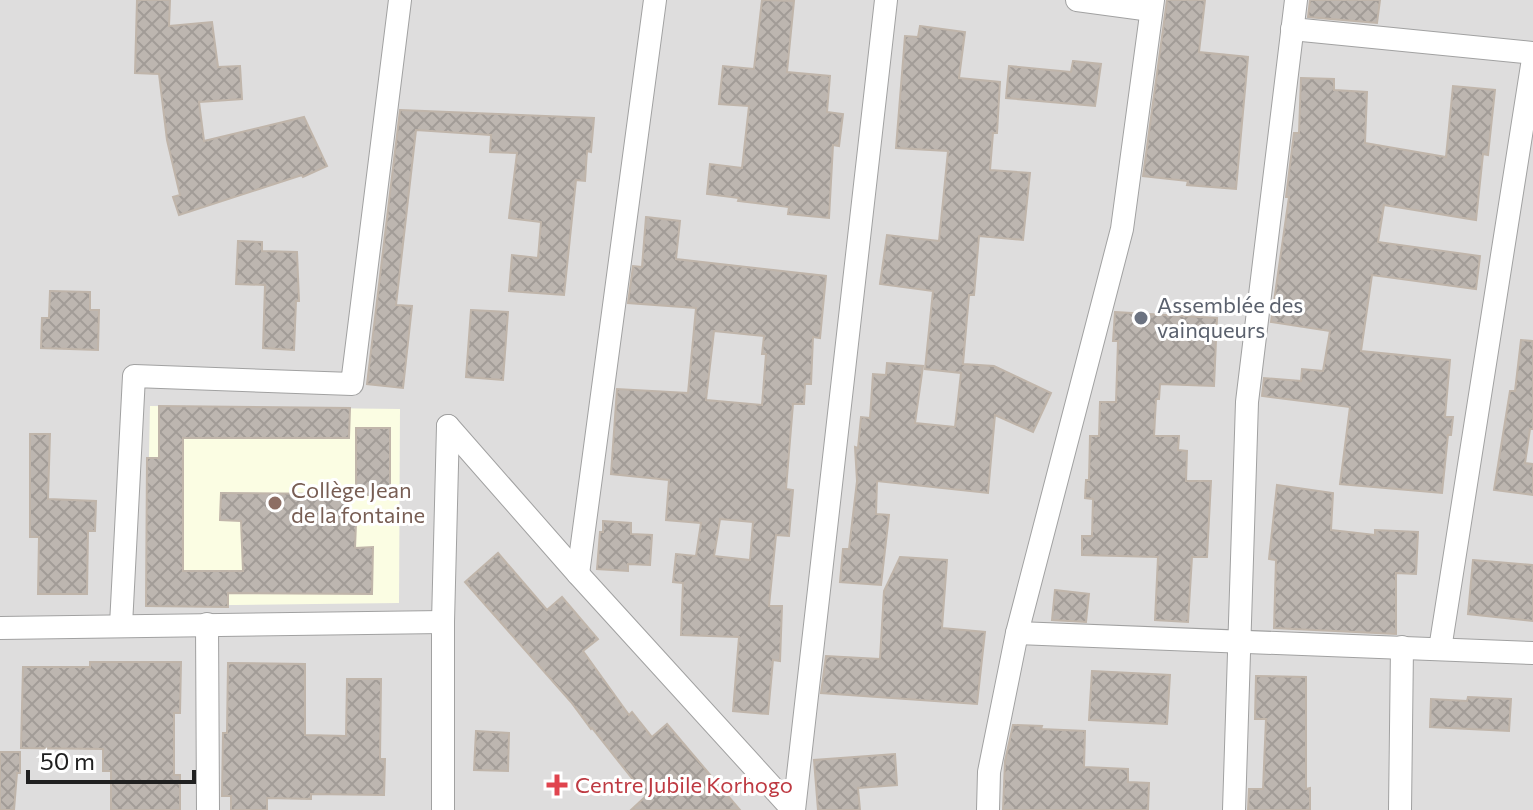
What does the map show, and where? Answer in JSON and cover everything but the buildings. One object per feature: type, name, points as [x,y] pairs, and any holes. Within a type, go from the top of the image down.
[{"type":"street","points":[[121,625],[134,376],[352,384],[400,0]]},
{"type":"street","points":[[578,574],[655,0]]},
{"type":"street","points":[[794,810],[886,0]]},
{"type":"street","points":[[988,810],[989,772],[1017,633],[1122,229],[1152,5],[1077,0]]},
{"type":"street","points":[[1234,810],[1247,402],[1296,0]]},
{"type":"street","points":[[1292,29],[1533,56],[1440,649]]},
{"type":"street","points":[[443,810],[443,622],[448,426],[578,574],[794,810]]},
{"type":"street","points":[[0,628],[443,622]]},
{"type":"street","points":[[207,624],[208,810]]},
{"type":"street","points":[[1017,633],[1533,653]]},
{"type":"street","points":[[1400,810],[1402,647]]},
{"type":"shaded area","points":[[0,0],[1533,0],[1533,810],[0,810]]},
{"type":"shaded area","name":"Collège Jean de la fontaine","points":[[150,406],[400,409],[399,603],[146,606]]},
{"type":"place","name":"Assemblée des vainqueurs","points":[[1141,318]]},
{"type":"place","name":"Collège Jean de la fontaine","points":[[275,503]]},
{"type":"place","name":"Centre Jubile Korhogo","points":[[557,785]]}]
